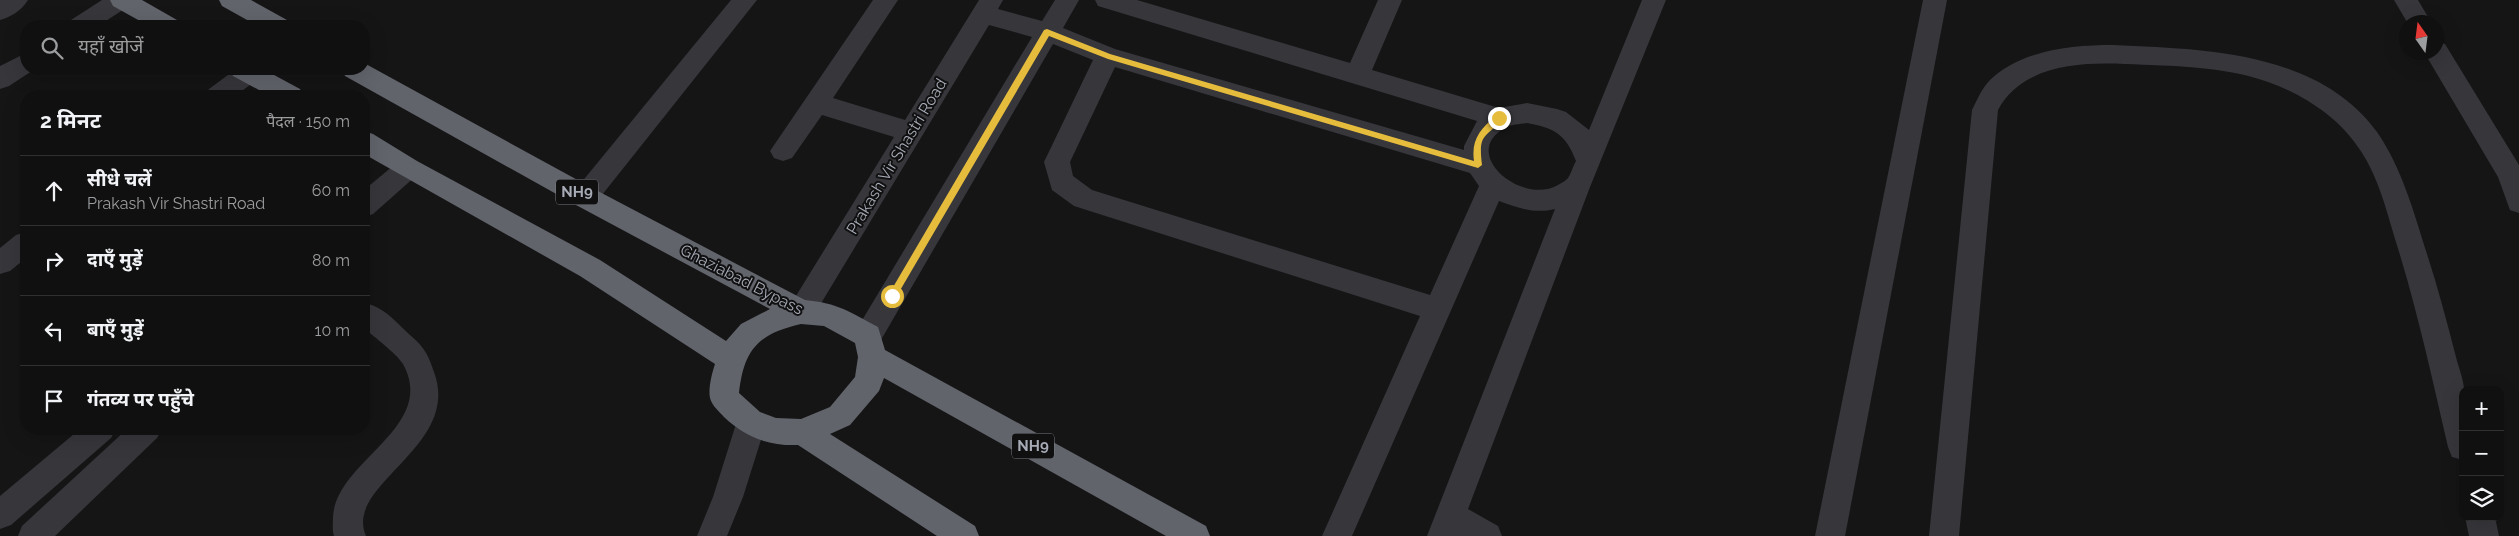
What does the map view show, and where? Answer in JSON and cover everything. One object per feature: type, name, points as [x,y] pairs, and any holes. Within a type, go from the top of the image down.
[{"type":"highway","points":[[121,0],[157,20]]},
{"type":"highway","points":[[231,0],[267,20]]},
{"type":"highway","points":[[253,75],[280,90]]},
{"type":"highway","name":"Ghaziabad Bypass","points":[[365,75],[585,197],[801,312],[828,314],[870,347],[1195,536]]},
{"type":"highway","points":[[370,144],[408,168],[590,268],[731,359]]},
{"type":"highway","points":[[801,312],[776,317],[746,334],[731,359],[724,397],[751,424],[778,433],[802,432],[840,416],[869,382],[870,347]]},
{"type":"highway","points":[[802,432],[964,536]]},
{"type":"street","points":[[0,11],[16,0]]},
{"type":"street","points":[[89,20],[121,0]]},
{"type":"street","points":[[585,197],[745,0]]},
{"type":"street","points":[[783,151],[886,0]]},
{"type":"street","points":[[870,347],[1047,32],[1067,0]]},
{"type":"street","points":[[1107,0],[1148,6],[1357,76],[1499,118],[1527,113],[1557,119],[1580,137],[1589,161]]},
{"type":"street","points":[[1357,76],[1390,0]]},
{"type":"street","points":[[1487,536],[1446,526],[1577,187],[1654,0]]},
{"type":"street","points":[[1830,536],[1934,0]]},
{"type":"street","points":[[2406,0],[2415,15]]},
{"type":"street","points":[[987,7],[1108,56],[1486,175],[1521,199],[1552,200],[1577,187]]},
{"type":"street","name":"Prakash Vir Shastri Road","points":[[801,312],[987,7]]},
{"type":"street","points":[[1944,536],[1985,110],[1998,88],[2025,71],[2054,58],[2102,54],[2206,60],[2259,69],[2300,85],[2335,106],[2367,138],[2394,192],[2423,283],[2459,431]]},
{"type":"street","points":[[1108,56],[1057,162],[1061,182],[1083,198],[1438,310]]},
{"type":"street","points":[[2441,60],[2511,175],[2519,202]]},
{"type":"street","points":[[0,79],[20,66]]},
{"type":"street","points":[[225,90],[242,75]]},
{"type":"street","points":[[816,103],[911,132]]},
{"type":"street","points":[[1337,536],[1438,310],[1486,175],[1476,147],[1484,130],[1499,118]]},
{"type":"street","points":[[370,201],[408,168]]},
{"type":"street","points":[[0,263],[20,248]]},
{"type":"street","points":[[351,536],[348,533],[349,508],[360,488],[400,446],[423,411],[423,381],[414,356],[370,316]]},
{"type":"street","points":[[712,536],[728,497],[751,424]]},
{"type":"street","points":[[0,515],[94,435]]},
{"type":"street","points":[[33,536],[141,435]]},
{"type":"street","points":[[2481,521],[2484,536]]},
{"type":"route","points":[[892,296],[1047,32],[1108,56],[1478,165],[1476,147],[1484,130],[1499,118]]}]
